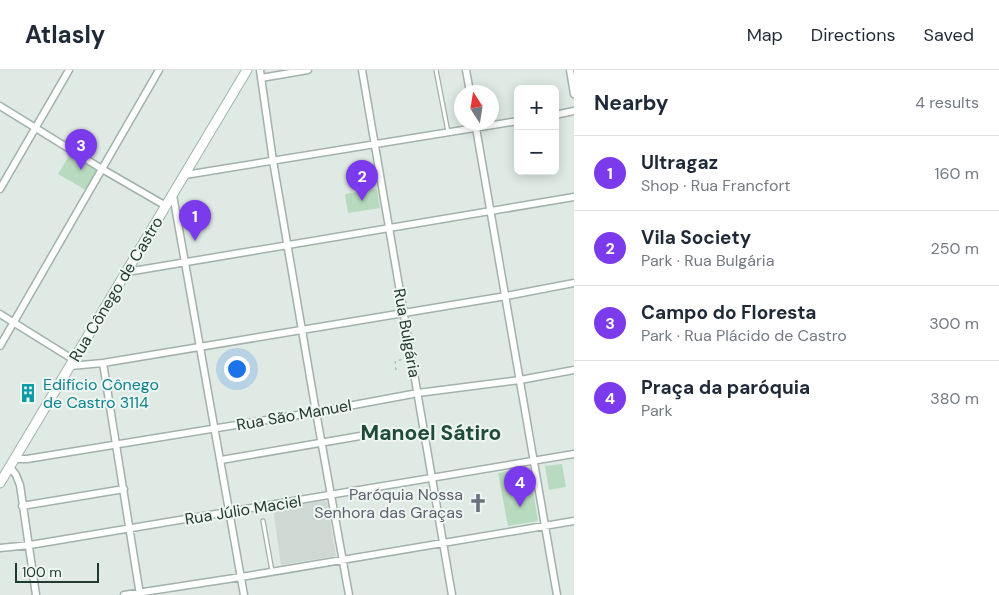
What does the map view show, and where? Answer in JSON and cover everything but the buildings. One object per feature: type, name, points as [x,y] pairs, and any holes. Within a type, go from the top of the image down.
[{"type":"main road","name":"Rua Cônego de Castro","points":[[0,483],[174,195],[247,70]]},
{"type":"street","points":[[0,189],[69,70]]},
{"type":"street","points":[[0,346],[159,70]]},
{"type":"street","points":[[260,70],[273,161],[349,595]]},
{"type":"street","points":[[261,78],[308,70]]},
{"type":"street","name":"Rua Bulgária","points":[[362,70],[452,595]]},
{"type":"street","points":[[466,70],[469,85]]},
{"type":"street","points":[[570,70],[574,94]]},
{"type":"street","points":[[0,106],[102,170],[166,206]]},
{"type":"street","points":[[559,114],[574,112]]},
{"type":"street","points":[[499,123],[514,121]]},
{"type":"street","points":[[185,175],[456,130]]},
{"type":"street","points":[[476,130],[557,595]]},
{"type":"street","points":[[174,195],[244,595]]},
{"type":"street","points":[[126,272],[574,197]]},
{"type":"street","points":[[0,314],[72,363],[103,363],[574,283]]},
{"type":"street","points":[[103,363],[140,594]]},
{"type":"street","name":"Rua São Manuel","points":[[12,463],[418,393],[520,380],[574,370]]},
{"type":"street","points":[[221,460],[366,435]]},
{"type":"street","name":"Rua Júlio Maciel","points":[[0,548],[30,545],[332,496],[574,454]]},
{"type":"street","points":[[12,463],[18,480],[30,545],[36,595]]},
{"type":"street","points":[[22,506],[124,490]]},
{"type":"street","points":[[124,595],[140,594],[574,521]]},
{"type":"lane","points":[[436,70],[448,132]]},
{"type":"lane","points":[[263,521],[272,572]]},
{"type":"path","points":[[396,370],[395,361],[412,358]]},
{"type":"shaded area","points":[[327,502],[336,556],[281,565],[273,508]]},
{"type":"green space","points":[[73,149],[104,167],[89,192],[58,174]]},
{"type":"green space","points":[[377,189],[380,208],[348,213],[345,194]]},
{"type":"green space","points":[[562,464],[566,487],[549,490],[545,466]]},
{"type":"green space","points":[[529,467],[538,521],[508,526],[498,473]]},
{"type":"place","name":"Campo do Floresta","points":[[81,170]]},
{"type":"place","name":"Vila Society","points":[[362,201]]},
{"type":"place","name":"Ultragaz","points":[[195,241]]},
{"type":"place","name":"Edifício Cônego de Castro 3114","points":[[28,393]]},
{"type":"place","name":"Paróquia Nossa Senhora das Graças","points":[[478,503]]},
{"type":"place","name":"Praça da paróquia","points":[[520,507]]},
{"type":"district","name":"Manoel Sátiro","points":[[431,433]]}]
